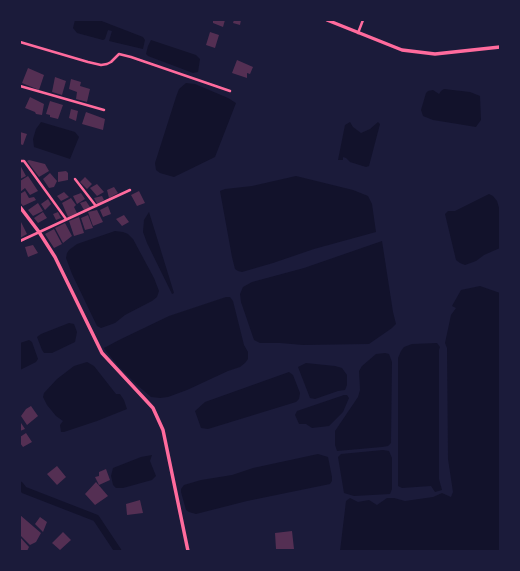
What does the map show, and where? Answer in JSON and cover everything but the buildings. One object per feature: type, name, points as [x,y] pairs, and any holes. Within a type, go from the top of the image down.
[{"type":"street","points":[[327,20],[402,50],[436,54],[500,47]]},
{"type":"street","points":[[358,33],[363,20]]},
{"type":"street","points":[[20,42],[101,65],[111,62],[119,54],[230,92]]},
{"type":"street","points":[[20,86],[104,110]]},
{"type":"street","points":[[20,161],[24,160],[66,219]]},
{"type":"street","points":[[75,179],[96,206]]},
{"type":"street","points":[[20,241],[130,190]]},
{"type":"street","points":[[20,207],[39,232],[55,257],[102,353],[153,408],[163,430],[188,551]]},
{"type":"shaded area","points":[[75,20],[99,20],[143,37],[145,40],[143,49],[109,41],[112,31],[108,30],[105,39],[103,40],[77,33],[73,28]]},
{"type":"shaded area","points":[[151,40],[196,55],[200,59],[198,72],[193,73],[148,56],[146,54]]},
{"type":"shaded area","points":[[186,83],[195,84],[236,103],[215,157],[174,177],[160,173],[156,170],[155,163],[179,89]]},
{"type":"shaded area","points":[[444,89],[470,92],[480,96],[481,120],[476,127],[433,120],[423,116],[421,110],[426,93],[433,90],[439,94]]},
{"type":"shaded area","points":[[41,122],[75,132],[79,137],[70,159],[34,147],[33,139],[36,129]]},
{"type":"shaded area","points":[[350,122],[353,127],[361,133],[370,129],[378,122],[380,124],[369,166],[366,167],[350,162],[343,157],[343,160],[338,160],[345,125]]},
{"type":"shaded area","points":[[296,176],[353,190],[368,196],[372,204],[376,232],[314,249],[242,272],[238,271],[235,269],[232,257],[220,191],[225,189],[252,186]]},
{"type":"shaded area","points":[[489,194],[497,201],[500,211],[500,248],[484,255],[476,261],[465,265],[456,260],[445,214],[448,211],[455,211]]},
{"type":"shaded area","points":[[149,212],[174,293],[172,294],[143,232],[144,220]]},
{"type":"shaded area","points":[[115,231],[128,234],[133,239],[154,278],[159,291],[157,297],[152,301],[125,315],[115,323],[101,328],[97,326],[66,258],[69,250],[77,244]]},
{"type":"shaded area","points":[[382,241],[396,324],[392,328],[369,344],[303,345],[260,343],[254,340],[241,302],[240,294],[243,287],[252,282],[304,268]]},
{"type":"shaded area","points":[[480,286],[500,293],[500,551],[340,551],[346,501],[350,498],[358,502],[369,500],[377,505],[387,498],[405,501],[433,497],[442,493],[451,497],[453,492],[448,459],[447,348],[445,343],[451,315],[456,308],[452,306],[461,290]]},
{"type":"shaded area","points":[[230,297],[233,301],[244,345],[248,352],[248,359],[240,367],[187,390],[168,397],[151,397],[119,367],[104,348],[169,316]]},
{"type":"shaded area","points":[[69,323],[74,324],[77,332],[75,342],[52,353],[44,353],[37,337]]},
{"type":"shaded area","points":[[29,340],[32,342],[38,359],[36,362],[20,370],[20,343]]},
{"type":"shaded area","points":[[437,343],[440,347],[439,479],[442,490],[435,492],[431,486],[402,488],[398,486],[398,358],[404,347],[412,344]]},
{"type":"shaded area","points":[[376,354],[389,354],[392,362],[391,443],[388,446],[382,447],[337,451],[335,445],[335,431],[358,397],[360,390],[359,371],[362,366]]},
{"type":"shaded area","points":[[87,362],[94,366],[116,394],[120,394],[127,409],[97,421],[61,432],[60,425],[63,421],[56,416],[47,405],[43,397],[44,393],[57,379],[74,366]]},
{"type":"shaded area","points":[[306,363],[342,368],[347,375],[347,385],[345,390],[315,399],[310,398],[298,367]]},
{"type":"shaded area","points":[[289,372],[293,375],[300,393],[299,399],[296,402],[208,429],[201,428],[195,411],[205,402]]},
{"type":"shaded area","points":[[347,395],[349,398],[343,412],[329,426],[312,428],[306,424],[299,424],[295,415],[297,411]]},
{"type":"shaded area","points":[[383,450],[389,451],[392,458],[392,489],[390,494],[354,496],[344,493],[338,457],[341,454]]},
{"type":"shaded area","points":[[318,454],[328,457],[332,477],[330,484],[247,501],[196,514],[186,510],[181,492],[184,485]]},
{"type":"shaded area","points":[[152,455],[150,461],[156,476],[152,480],[123,488],[116,488],[113,485],[111,476],[113,468],[141,457]]},
{"type":"waterway","points":[[20,485],[24,490],[96,518],[118,551]]}]
